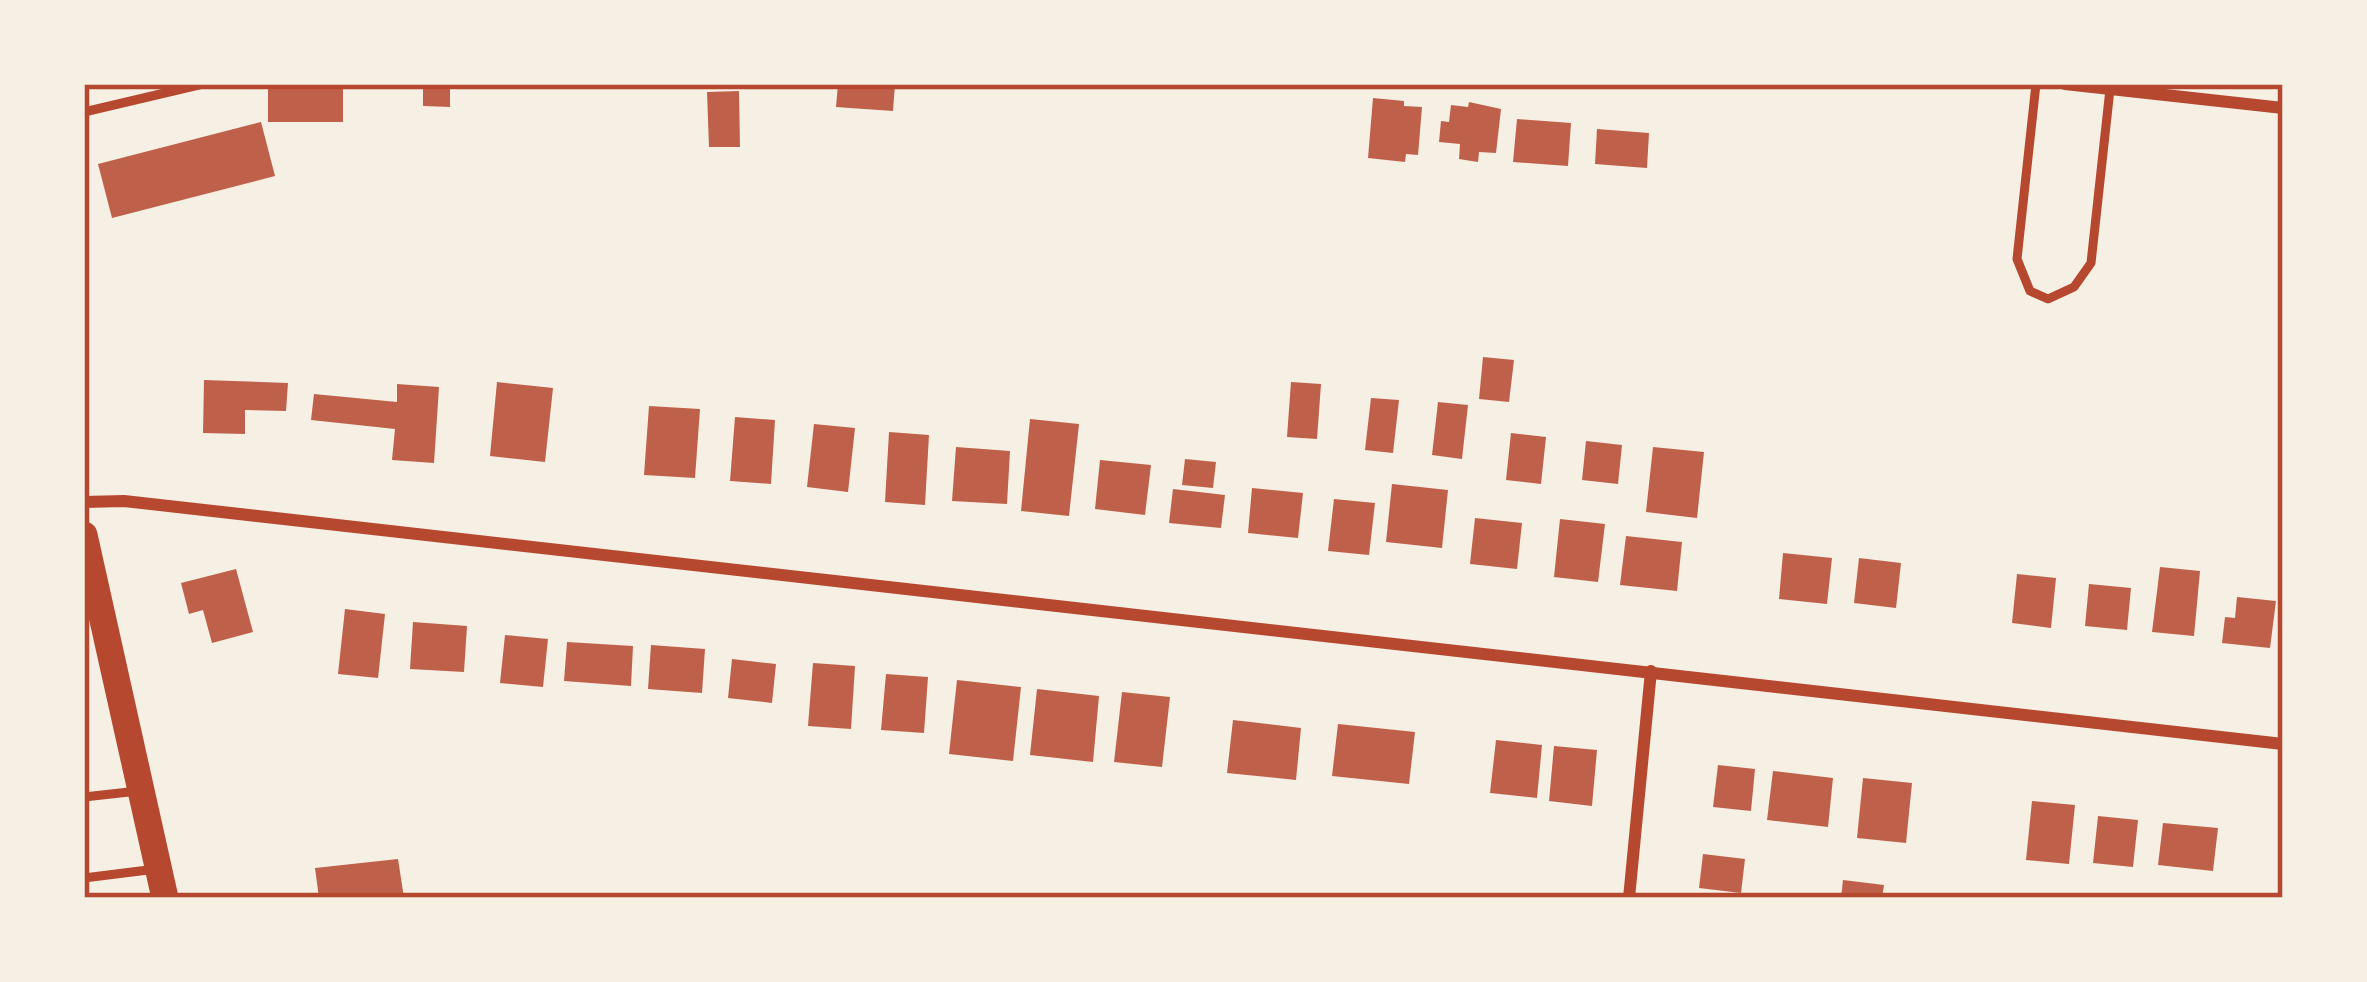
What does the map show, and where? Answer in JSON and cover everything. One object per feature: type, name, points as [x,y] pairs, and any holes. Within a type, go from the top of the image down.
[{"type":"main road","points":[[84,536],[90,587],[165,898]]},
{"type":"street","points":[[2065,84],[2283,108]]},
{"type":"street","points":[[84,502],[124,501],[2283,744]]},
{"type":"street","points":[[1629,898],[1651,671]]},
{"type":"lane","points":[[84,112],[202,84]]},
{"type":"lane","points":[[2036,84],[2017,259],[2030,292],[2048,299],[2074,287],[2091,263],[2110,89]]},
{"type":"lane","points":[[84,797],[140,790]]},
{"type":"lane","points":[[84,878],[159,869]]},
{"type":"building","points":[[268,84],[343,84],[343,122],[268,122]]},
{"type":"building","points":[[423,84],[450,84],[450,107],[423,106]]},
{"type":"building","points":[[838,84],[895,84],[893,111],[836,107]]},
{"type":"building","points":[[739,91],[740,147],[709,147],[707,92]]},
{"type":"building","points":[[1373,98],[1422,107],[1418,155],[1406,154],[1405,162],[1368,158]]},
{"type":"building","points":[[1469,102],[1501,109],[1496,153],[1479,152],[1478,162],[1459,159],[1460,144],[1439,142],[1441,121],[1449,122],[1451,105],[1468,107]]},
{"type":"building","points":[[1517,119],[1571,123],[1568,166],[1513,162]]},
{"type":"building","points":[[261,122],[275,176],[112,218],[98,164]]},
{"type":"building","points":[[1597,129],[1649,133],[1647,168],[1595,164]]},
{"type":"building","points":[[1483,357],[1514,360],[1509,402],[1479,399]]},
{"type":"building","points":[[204,380],[288,383],[286,411],[245,410],[245,434],[203,433]]},
{"type":"building","points":[[497,382],[553,388],[545,462],[490,456]]},
{"type":"building","points":[[1291,382],[1321,384],[1317,439],[1287,437]]},
{"type":"building","points":[[397,384],[439,387],[434,463],[392,460],[395,429],[311,420],[314,394],[397,402]]},
{"type":"building","points":[[1371,398],[1399,400],[1393,453],[1365,450]]},
{"type":"building","points":[[1438,402],[1468,405],[1462,459],[1432,455]]},
{"type":"building","points":[[649,406],[700,409],[695,478],[644,475]]},
{"type":"building","points":[[735,417],[775,420],[771,484],[730,481]]},
{"type":"building","points":[[1030,419],[1079,424],[1069,516],[1021,511]]},
{"type":"building","points":[[814,424],[855,428],[848,492],[807,487]]},
{"type":"building","points":[[889,432],[929,435],[925,505],[885,502]]},
{"type":"building","points":[[1511,433],[1546,437],[1541,484],[1506,480]]},
{"type":"building","points":[[1586,441],[1622,445],[1618,484],[1582,480]]},
{"type":"building","points":[[956,447],[1010,451],[1007,504],[952,501]]},
{"type":"building","points":[[1653,447],[1704,452],[1697,518],[1646,512]]},
{"type":"building","points":[[1185,459],[1216,462],[1213,488],[1182,485]]},
{"type":"building","points":[[1100,460],[1151,465],[1145,515],[1095,509]]},
{"type":"building","points":[[1392,484],[1448,490],[1442,548],[1386,542]]},
{"type":"building","points":[[1252,488],[1303,493],[1298,538],[1248,533]]},
{"type":"building","points":[[1173,489],[1225,495],[1221,528],[1169,523]]},
{"type":"building","points":[[1334,499],[1375,503],[1369,555],[1328,551]]},
{"type":"building","points":[[1475,518],[1522,523],[1517,569],[1470,564]]},
{"type":"building","points":[[1560,519],[1605,524],[1598,582],[1554,577]]},
{"type":"building","points":[[1626,536],[1682,542],[1677,591],[1620,585]]},
{"type":"building","points":[[1783,553],[1832,558],[1827,604],[1779,599]]},
{"type":"building","points":[[1859,558],[1901,563],[1896,608],[1854,603]]},
{"type":"building","points":[[2160,567],[2200,571],[2194,636],[2152,632]]},
{"type":"building","points":[[236,569],[253,632],[212,643],[203,610],[189,614],[181,583]]},
{"type":"building","points":[[2017,574],[2056,578],[2051,628],[2012,623]]},
{"type":"building","points":[[2089,584],[2131,588],[2127,630],[2085,626]]},
{"type":"building","points":[[2237,597],[2276,601],[2270,648],[2222,643],[2225,617],[2235,618]]},
{"type":"building","points":[[345,609],[385,614],[378,678],[338,674]]},
{"type":"building","points":[[413,622],[467,626],[464,672],[410,669]]},
{"type":"building","points":[[505,635],[548,639],[543,687],[500,683]]},
{"type":"building","points":[[567,642],[633,646],[631,686],[564,681]]},
{"type":"building","points":[[651,645],[705,649],[702,693],[648,689]]},
{"type":"building","points":[[732,659],[776,664],[772,703],[728,698]]},
{"type":"building","points":[[813,663],[855,666],[851,729],[808,726]]},
{"type":"building","points":[[886,674],[928,677],[924,733],[881,730]]},
{"type":"building","points":[[957,680],[1021,687],[1013,761],[949,754]]},
{"type":"building","points":[[1037,689],[1099,696],[1093,762],[1030,755]]},
{"type":"building","points":[[1122,692],[1170,697],[1162,767],[1114,762]]},
{"type":"building","points":[[1233,720],[1301,728],[1296,780],[1227,773]]},
{"type":"building","points":[[1338,724],[1415,732],[1409,784],[1332,776]]},
{"type":"building","points":[[1496,740],[1542,745],[1537,798],[1490,793]]},
{"type":"building","points":[[1554,746],[1597,750],[1592,806],[1549,801]]},
{"type":"building","points":[[1718,765],[1755,769],[1751,811],[1713,807]]},
{"type":"building","points":[[1773,771],[1833,778],[1828,827],[1767,820]]},
{"type":"building","points":[[1863,778],[1912,783],[1906,843],[1857,838]]},
{"type":"building","points":[[2032,801],[2075,805],[2069,864],[2026,860]]},
{"type":"building","points":[[2098,816],[2138,820],[2133,867],[2093,863]]},
{"type":"building","points":[[2163,823],[2218,828],[2213,871],[2158,865]]},
{"type":"building","points":[[1703,854],[1745,859],[1741,893],[1699,888]]},
{"type":"building","points":[[398,859],[404,898],[319,898],[315,868]]},
{"type":"building","points":[[1843,880],[1884,885],[1882,898],[1841,898]]}]
